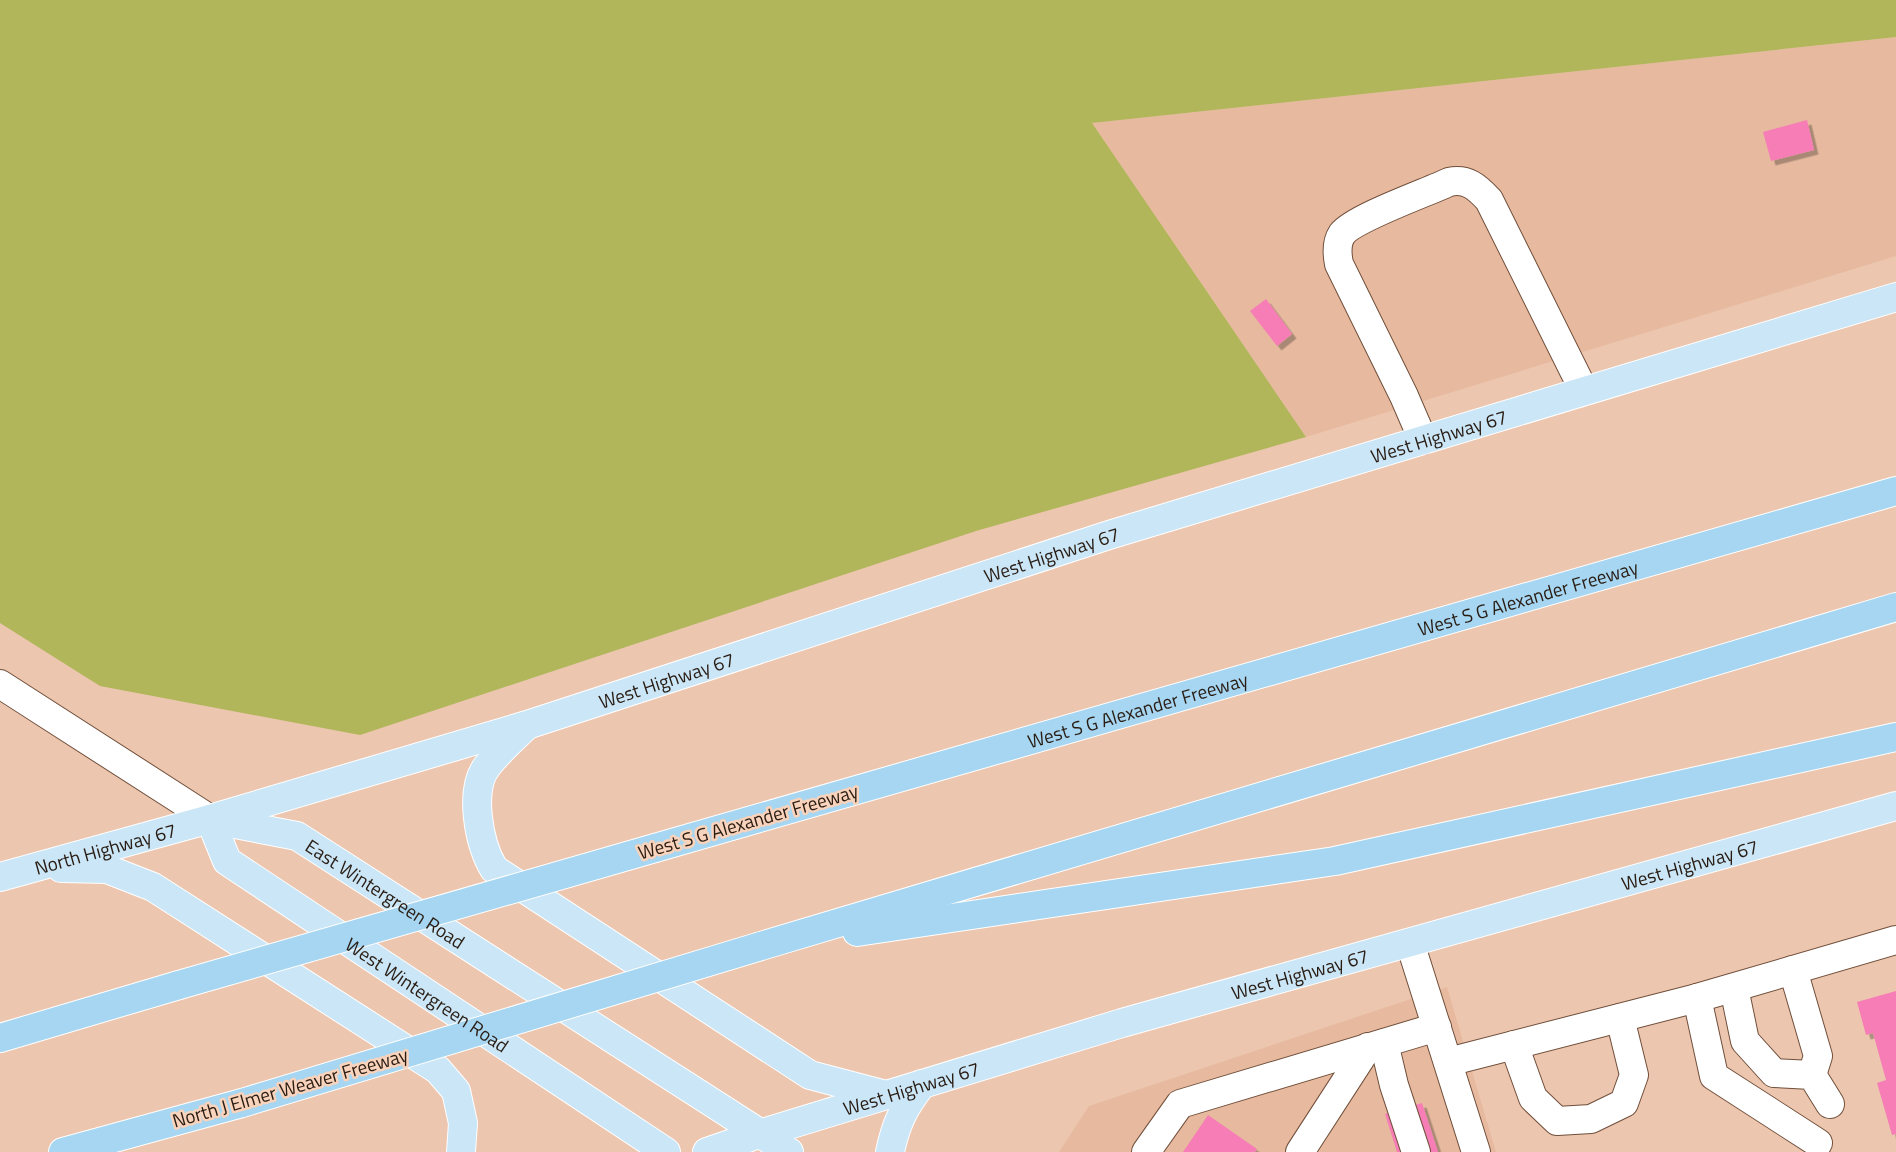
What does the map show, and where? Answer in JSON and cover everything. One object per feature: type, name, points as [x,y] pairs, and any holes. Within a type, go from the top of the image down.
[{"type":"highway","name":"West S G Alexander Freeway","points":[[70,1017],[1896,491]]},
{"type":"highway","points":[[761,946],[1896,607]]},
{"type":"highway","points":[[761,946],[1335,861],[1896,737]]},
{"type":"highway","name":"North J Elmer Weaver Freeway","points":[[63,1152],[242,1103],[761,946]]},
{"type":"highway","points":[[0,1029],[70,1017]]},
{"type":"highway","points":[[0,1038],[70,1017]]},
{"type":"main road","name":"West Highway 67","points":[[210,819],[527,725],[1109,536],[1896,297]]},
{"type":"main road","points":[[527,725],[487,765],[481,775],[477,793],[485,854],[494,869],[810,1075],[886,1095]]},
{"type":"main road","name":"West Highway 67","points":[[706,1152],[759,1134],[1114,1026],[1896,806]]},
{"type":"main road","name":"North Highway 67","points":[[0,876],[210,819]]},
{"type":"main road","name":"East Wintergreen Road","points":[[210,819],[297,836],[759,1134]]},
{"type":"main road","name":"West Wintergreen Road","points":[[210,819],[227,861],[666,1152]]},
{"type":"main road","points":[[30,867],[107,869],[153,887],[438,1070],[456,1091],[463,1123],[461,1152]]},
{"type":"main road","points":[[890,1152],[895,1130],[904,1108],[922,1084]]},
{"type":"main road","points":[[759,1134],[789,1152]]},
{"type":"street","points":[[1423,440],[1404,396],[1339,264],[1337,250],[1343,234],[1357,223],[1449,182],[1460,180],[1469,183],[1489,200],[1584,391]]},
{"type":"street","name":"East Wintergreen Road","points":[[0,684],[210,819]]},
{"type":"street","points":[[1448,1062],[1734,988],[1896,940]]},
{"type":"street","points":[[1410,943],[1476,1152]]},
{"type":"street","points":[[1793,970],[1818,1056],[1812,1075],[1830,1104]]},
{"type":"street","points":[[1734,988],[1744,1040],[1774,1073],[1812,1075]]},
{"type":"street","points":[[1697,998],[1714,1076],[1818,1143]]},
{"type":"street","points":[[1514,1046],[1533,1098],[1551,1116],[1557,1121],[1591,1119],[1624,1103],[1634,1076],[1620,1018]]},
{"type":"street","points":[[1146,1152],[1180,1104],[1436,1027]]},
{"type":"street","points":[[1300,1152],[1376,1045]]},
{"type":"street","points":[[1376,1045],[1394,1085],[1416,1152]]},
{"type":"shaded area","points":[[1896,37],[1896,256],[1306,437],[1092,123]]},
{"type":"shaded area","points":[[1447,987],[1496,1152],[1059,1152],[1089,1106]]},
{"type":"green space","points":[[0,0],[1896,0],[1896,37],[1092,123],[1306,437],[976,531],[360,735],[100,686],[0,623]]},
{"type":"building","points":[[1807,120],[1814,150],[1771,161],[1763,132]]},
{"type":"building","points":[[1266,299],[1292,334],[1277,346],[1250,311]]},
{"type":"building","points":[[1896,991],[1896,1134],[1892,1135],[1877,1083],[1886,1080],[1873,1033],[1866,1035],[1857,1002]]},
{"type":"building","points":[[1422,1103],[1438,1152],[1397,1152],[1385,1114]]},
{"type":"building","points":[[1208,1115],[1257,1149],[1255,1152],[1183,1152]]}]
